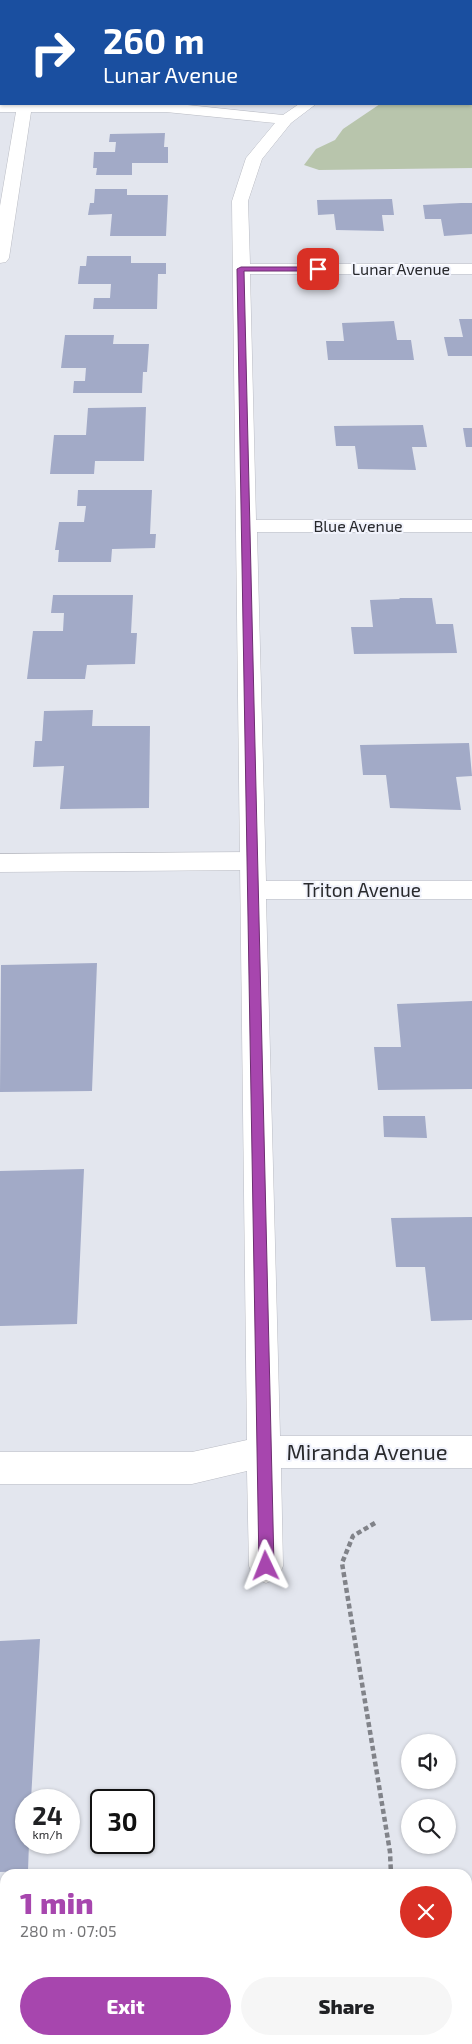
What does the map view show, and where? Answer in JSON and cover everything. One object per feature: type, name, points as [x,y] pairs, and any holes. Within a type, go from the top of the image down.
[{"type":"street","points":[[266,1566],[240,201],[254,158],[286,120],[308,105]]},
{"type":"street","points":[[0,107],[166,107],[286,120]]},
{"type":"street","points":[[0,258],[24,107]]},
{"type":"street","name":"Lunar Avenue","points":[[241,269],[472,269]]},
{"type":"street","name":"Blue Avenue","points":[[245,526],[472,526]]},
{"type":"street","points":[[0,863],[252,861]]},
{"type":"street","name":"Triton Avenue","points":[[253,890],[472,890]]},
{"type":"street","name":"Miranda Avenue","points":[[0,1468],[192,1468],[263,1452],[472,1452]]},
{"type":"path","points":[[375,1523],[353,1536],[342,1562],[390,1852],[391,1869]]},
{"type":"green space","points":[[379,105],[472,105],[472,168],[319,170],[304,165],[316,149],[335,140],[343,129]]},
{"type":"building","points":[[165,133],[164,147],[168,147],[168,163],[132,163],[132,175],[96,175],[97,168],[93,168],[94,152],[115,152],[116,142],[109,142],[110,134]]},
{"type":"building","points":[[95,189],[127,189],[127,195],[168,195],[166,236],[110,236],[112,214],[88,215],[90,203],[94,203]]},
{"type":"building","points":[[392,199],[394,215],[382,215],[384,231],[336,230],[334,214],[318,215],[317,200]]},
{"type":"building","points":[[472,203],[472,234],[444,236],[441,219],[425,219],[423,205]]},
{"type":"building","points":[[87,256],[131,256],[131,263],[166,263],[166,274],[158,274],[157,309],[93,309],[94,298],[110,298],[111,284],[78,284],[80,266],[86,266]]},
{"type":"building","points":[[459,319],[472,319],[472,356],[448,356],[444,337],[463,337]]},
{"type":"building","points":[[394,321],[397,340],[411,340],[414,360],[328,360],[326,341],[344,341],[342,323]]},
{"type":"building","points":[[65,335],[114,335],[113,344],[149,344],[147,372],[143,372],[142,393],[73,393],[74,381],[85,381],[86,368],[61,368]]},
{"type":"building","points":[[146,407],[144,461],[95,461],[94,474],[50,474],[54,435],[86,435],[88,408]]},
{"type":"building","points":[[423,425],[427,447],[412,447],[416,470],[358,469],[355,446],[336,446],[334,426]]},
{"type":"building","points":[[463,428],[472,428],[472,447],[466,447]]},
{"type":"building","points":[[78,490],[152,490],[150,534],[156,534],[155,548],[112,549],[111,562],[58,562],[59,550],[55,550],[59,522],[84,522],[86,506],[77,506]]},
{"type":"building","points":[[53,595],[133,595],[131,633],[137,633],[135,664],[87,665],[85,679],[27,679],[33,631],[63,631],[64,613],[51,613]]},
{"type":"building","points":[[432,598],[436,624],[453,624],[457,653],[354,654],[351,627],[373,627],[370,600]]},
{"type":"building","points":[[93,710],[92,726],[150,726],[149,808],[60,809],[64,766],[33,767],[35,741],[42,741],[44,711]]},
{"type":"building","points":[[469,743],[472,776],[456,777],[461,810],[390,808],[386,775],[363,775],[360,745]]},
{"type":"building","points":[[97,963],[92,1091],[0,1092],[1,965]]},
{"type":"building","points":[[472,1001],[472,1089],[378,1090],[374,1047],[401,1047],[397,1004]]},
{"type":"building","points":[[383,1116],[425,1116],[427,1138],[384,1137]]},
{"type":"building","points":[[84,1169],[77,1324],[0,1326],[0,1171]]},
{"type":"building","points":[[472,1217],[472,1320],[431,1321],[425,1267],[396,1267],[391,1218]]},
{"type":"building","points":[[40,1639],[32,1789],[15,1789],[15,1854],[29,1854],[28,1869],[0,1869],[0,1641]]},
{"type":"route","points":[[266,1566],[241,269],[318,269]]}]
